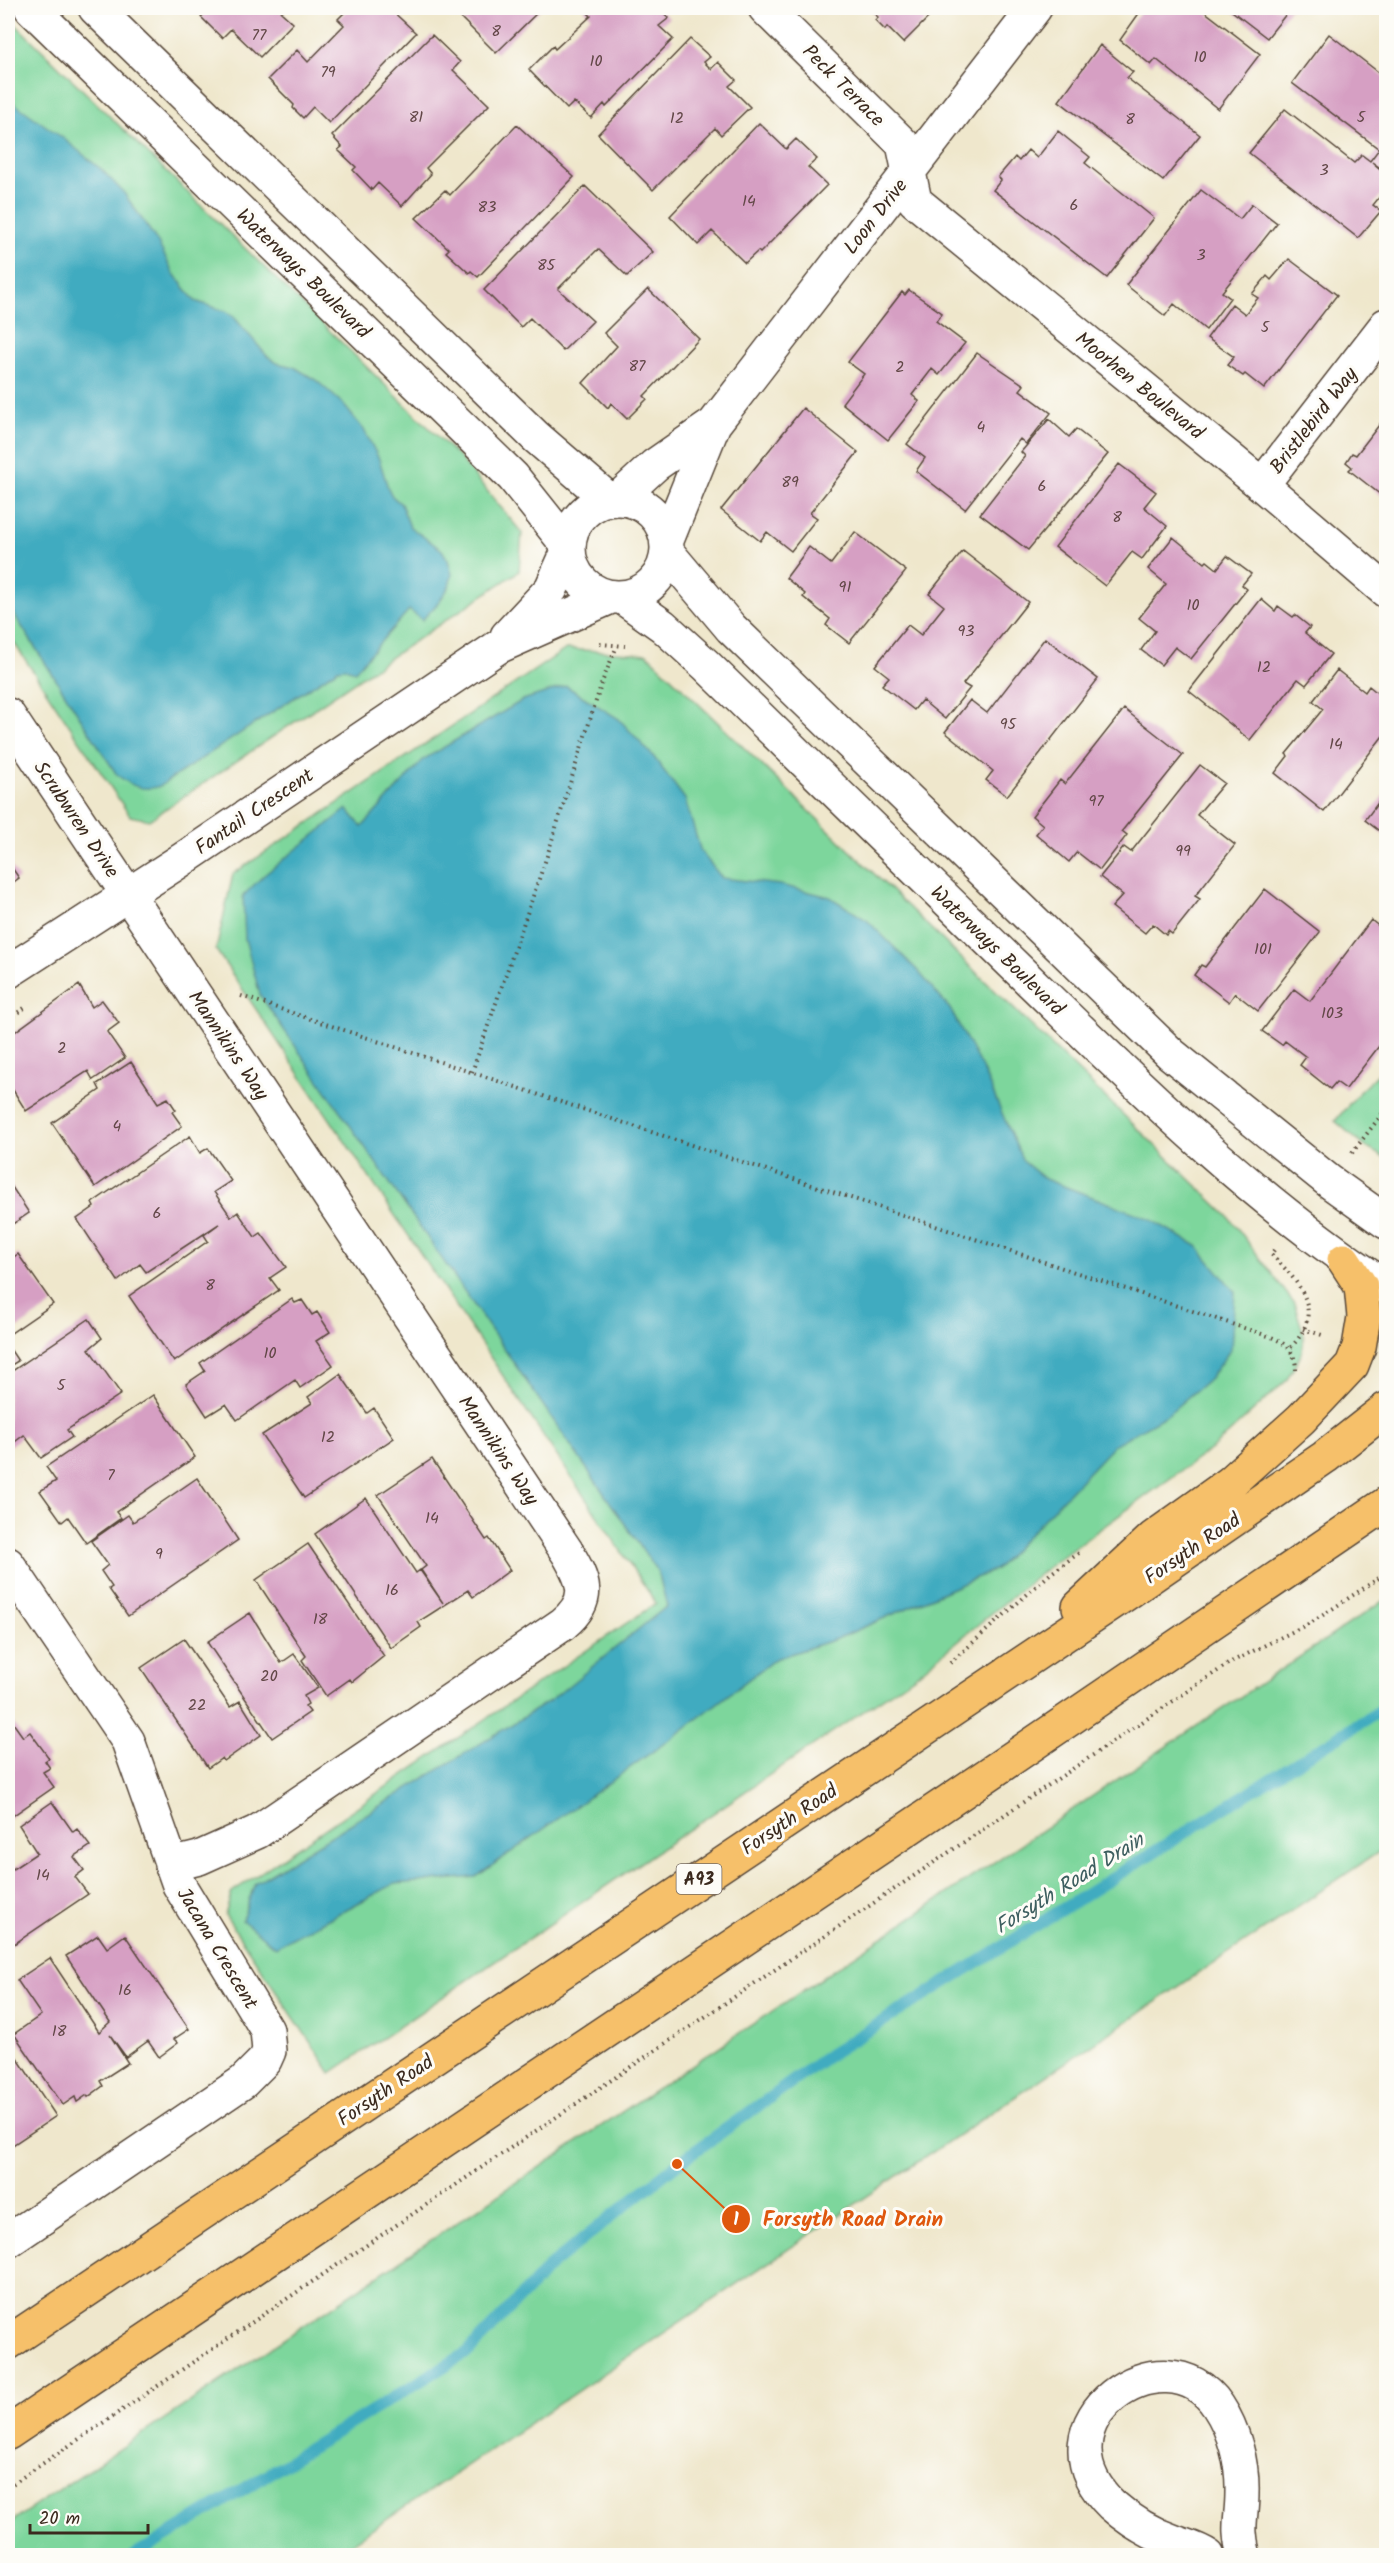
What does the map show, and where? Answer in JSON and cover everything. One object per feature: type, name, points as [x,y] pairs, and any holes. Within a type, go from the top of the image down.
[{"type":"highway","points":[[1035,1654],[1112,1574],[1153,1538],[1230,1483],[1301,1419],[1352,1365],[1359,1347],[1364,1317],[1361,1286],[1344,1260]]},
{"type":"highway","name":"Forsyth Road","points":[[8,2343],[1035,1654],[1325,1457],[1386,1409]]},
{"type":"highway","points":[[8,2433],[965,1790],[1386,1504]]},
{"type":"street","name":"Waterways Boulevard","points":[[31,8],[513,477],[568,548]]},
{"type":"street","points":[[95,8],[536,437],[613,499]]},
{"type":"street","name":"Peck Terrace","points":[[765,8],[903,144],[910,171]]},
{"type":"street","name":"Loon Drive","points":[[667,546],[714,424],[1035,8]]},
{"type":"street","name":"Moorhen Boulevard","points":[[910,171],[915,201],[1262,485],[1386,591]]},
{"type":"street","name":"Bristlebird Way","points":[[1262,485],[1386,325]]},
{"type":"street","name":"Loon Drive","points":[[613,499],[714,424]]},
{"type":"street","points":[[613,499],[630,500],[651,510],[664,529],[667,546],[660,573],[653,583],[634,595],[617,597],[600,594],[581,580],[570,561],[568,548],[574,525],[580,516],[597,503],[613,499]]},
{"type":"street","points":[[667,546],[731,628],[1171,1054],[1330,1182],[1386,1222]]},
{"type":"street","name":"Fantail Crescent","points":[[498,647],[551,589],[568,548]]},
{"type":"street","name":"Waterways Boulevard","points":[[617,597],[655,620],[706,665],[1074,1024],[1237,1175],[1344,1260],[1386,1287]]},
{"type":"street","name":"Fantail Crescent","points":[[8,972],[127,893],[183,859],[498,647],[617,597]]},
{"type":"street","name":"Scrubwren Drive","points":[[8,715],[127,893]]},
{"type":"street","name":"Mannikins Way","points":[[127,893],[567,1552],[580,1573],[584,1586],[580,1605],[563,1624],[277,1819],[257,1832],[199,1858],[171,1865]]},
{"type":"street","name":"Jacana Crescent","points":[[8,1564],[128,1741],[171,1865],[192,1907],[267,2030],[269,2051],[260,2067],[243,2082],[8,2241]]},
{"type":"street","points":[[1239,2517],[1212,2541],[1198,2545],[1197,2550],[1155,2533],[1124,2514],[1104,2495],[1090,2473],[1084,2454],[1086,2434],[1100,2406],[1122,2388],[1148,2379],[1170,2377],[1190,2383],[1208,2394],[1218,2405],[1237,2452],[1242,2490],[1238,2530],[1244,2556]]},
{"type":"path","points":[[597,644],[628,646]]},
{"type":"path","points":[[472,1072],[547,856],[602,682],[618,646]]},
{"type":"path","points":[[243,996],[1259,1334],[1286,1345],[1295,1357],[1294,1377]]},
{"type":"path","points":[[8,1019],[27,1006]]},
{"type":"path","points":[[1262,1246],[1270,1254]]},
{"type":"path","points":[[946,1667],[1050,1574],[1086,1548]]},
{"type":"path","points":[[8,2487],[1231,1662],[1314,1621],[1379,1578],[1386,1570]]},
{"type":"green space","points":[[8,17],[460,458],[522,533],[519,571],[149,820],[130,816],[8,634]]},
{"type":"green space","points":[[566,649],[647,654],[1229,1217],[1294,1303],[1304,1335],[1302,1353],[1286,1381],[1215,1446],[1052,1564],[915,1676],[331,2073],[225,1915],[232,1892],[656,1603],[216,950],[233,874]]},
{"type":"green space","points":[[1386,1067],[1386,1159],[1364,1146],[1335,1121],[1361,1090]]},
{"type":"green space","points":[[1386,1599],[1386,1847],[334,2555],[8,2555],[8,2524]]},
{"type":"water","points":[[8,99],[63,138],[102,170],[124,193],[157,241],[174,274],[195,301],[225,311],[234,317],[267,356],[277,363],[294,367],[316,380],[343,404],[364,430],[379,459],[388,488],[392,496],[401,504],[410,527],[442,550],[452,574],[449,587],[422,620],[409,610],[355,671],[345,668],[338,669],[154,788],[137,787],[117,775],[8,605]]},
{"type":"water","points":[[566,686],[619,719],[653,756],[685,799],[701,852],[722,878],[780,885],[830,897],[868,921],[918,971],[950,1009],[983,1070],[1023,1161],[1045,1179],[1148,1218],[1197,1246],[1235,1292],[1231,1349],[1209,1379],[1167,1415],[1115,1444],[996,1569],[839,1638],[775,1659],[676,1735],[476,1877],[394,1884],[275,1947],[242,1920],[255,1883],[551,1700],[667,1606],[658,1572],[260,995],[245,939],[243,896],[263,876],[347,809],[362,827],[424,759],[523,700]]},
{"type":"building","points":[[204,8],[286,8],[281,12],[293,23],[260,57],[231,29],[222,38],[201,17],[208,11]]},
{"type":"building","points":[[349,8],[389,8],[416,33],[329,123],[313,107],[303,118],[293,108],[294,105],[268,79],[297,50],[308,62],[344,25],[338,19]]},
{"type":"building","points":[[451,8],[542,8],[496,53]]},
{"type":"building","points":[[583,8],[658,8],[669,18],[659,26],[673,39],[606,107],[604,104],[591,118],[574,102],[567,109],[529,70],[553,46],[555,49],[591,16]]},
{"type":"building","points":[[868,8],[938,8],[903,43],[887,27],[885,30],[875,20],[878,17]]},
{"type":"building","points":[[1133,8],[1200,8],[1260,54],[1218,109],[1156,59],[1151,65],[1120,40],[1140,12]]},
{"type":"building","points":[[1228,8],[1291,8],[1267,38]]},
{"type":"building","points":[[1329,34],[1386,78],[1386,172],[1372,162],[1386,174],[1386,189],[1373,205],[1381,211],[1358,238],[1249,153],[1285,109],[1354,163],[1362,155],[1370,161],[1379,149],[1292,83]]},
{"type":"building","points":[[432,35],[460,62],[453,70],[489,105],[426,168],[431,174],[402,206],[378,183],[372,190],[353,170],[356,167],[338,150],[342,147],[332,136]]},
{"type":"building","points":[[690,39],[710,57],[704,62],[711,69],[718,62],[736,80],[729,86],[750,107],[721,135],[715,128],[653,190],[598,134]]},
{"type":"building","points":[[1100,45],[1133,72],[1127,78],[1200,135],[1163,181],[1059,101]]},
{"type":"building","points":[[759,123],[786,149],[796,139],[817,159],[808,167],[827,185],[760,253],[758,251],[745,263],[712,231],[698,245],[670,216]]},
{"type":"building","points":[[517,125],[574,177],[478,277],[471,271],[469,273],[446,252],[449,249],[416,218],[445,190],[450,195]]},
{"type":"building","points":[[1058,131],[1090,157],[1085,163],[1154,218],[1107,278],[993,190],[1001,180],[998,177],[1015,157],[1019,161],[1028,150],[1037,158]]},
{"type":"building","points":[[585,186],[653,252],[627,276],[598,249],[558,289],[593,321],[563,351],[530,318],[521,327],[484,290]]},
{"type":"building","points":[[1201,190],[1240,219],[1252,204],[1277,223],[1222,292],[1230,298],[1206,330],[1174,304],[1165,316],[1126,285]]},
{"type":"building","points":[[1289,259],[1337,295],[1264,389],[1245,374],[1243,376],[1227,365],[1234,357],[1207,338],[1232,304],[1245,314],[1258,298],[1252,294],[1267,276],[1271,280]]},
{"type":"building","points":[[648,289],[699,339],[644,396],[647,399],[627,419],[611,403],[608,408],[583,383],[617,346],[604,333]]},
{"type":"building","points":[[909,290],[942,313],[936,321],[965,343],[939,375],[932,369],[912,395],[919,401],[888,440],[842,403],[864,374],[848,362],[902,292],[905,295]]},
{"type":"building","points":[[977,353],[1024,385],[1020,390],[1051,413],[1026,444],[1020,439],[965,509],[916,471],[925,458],[907,444]]},
{"type":"building","points":[[803,408],[858,452],[810,513],[817,518],[791,551],[767,532],[760,541],[721,510]]},
{"type":"building","points":[[1386,416],[1386,499],[1349,470],[1352,467],[1346,462],[1352,453],[1356,455]]},
{"type":"building","points":[[1049,419],[1069,437],[1076,429],[1108,454],[1028,550],[980,514],[1025,456],[1021,452]]},
{"type":"building","points":[[1119,464],[1156,492],[1144,507],[1167,526],[1142,559],[1132,552],[1105,586],[1055,547]]},
{"type":"building","points":[[855,532],[906,571],[849,643],[826,625],[830,619],[803,597],[805,594],[786,578],[809,547],[831,564]]},
{"type":"building","points":[[1173,537],[1205,563],[1207,561],[1217,569],[1227,556],[1251,574],[1242,585],[1247,589],[1191,659],[1175,647],[1161,665],[1141,650],[1155,631],[1139,618],[1166,584],[1148,569]]},
{"type":"building","points":[[963,551],[1028,602],[963,684],[970,688],[945,719],[922,700],[914,710],[882,685],[889,677],[875,666],[908,625],[921,635],[944,606],[929,594]]},
{"type":"building","points":[[1261,599],[1275,611],[1278,606],[1293,617],[1295,615],[1310,627],[1305,633],[1331,654],[1306,685],[1298,679],[1250,740],[1189,691]]},
{"type":"building","points":[[1045,638],[1098,679],[1007,796],[986,780],[993,771],[945,732],[970,700],[987,713]]},
{"type":"building","points":[[1337,670],[1365,692],[1369,686],[1386,700],[1386,732],[1324,812],[1275,773],[1288,756],[1286,754],[1323,709],[1313,701]]},
{"type":"building","points":[[1124,709],[1183,755],[1122,831],[1127,835],[1100,870],[1077,852],[1069,862],[1036,834],[1043,825],[1032,816],[1060,780],[1065,784]]},
{"type":"building","points":[[1200,765],[1224,783],[1197,815],[1235,845],[1195,896],[1200,899],[1172,934],[1168,931],[1166,935],[1153,924],[1145,933],[1112,907],[1123,895],[1100,877],[1124,847],[1131,852]]},
{"type":"building","points":[[1386,792],[1386,836],[1365,820]]},
{"type":"building","points":[[8,862],[19,878],[8,886]]},
{"type":"building","points":[[1265,889],[1320,932],[1258,1011],[1235,993],[1229,1002],[1194,975],[1201,965],[1205,967]]},
{"type":"building","points":[[1371,920],[1386,932],[1386,1037],[1346,1089],[1336,1082],[1330,1089],[1300,1065],[1306,1057],[1285,1041],[1282,1045],[1262,1031],[1294,989],[1310,1001]]},
{"type":"building","points":[[79,985],[92,1007],[102,1000],[119,1023],[107,1032],[125,1058],[93,1080],[88,1071],[26,1111],[8,1082],[8,1037]]},
{"type":"building","points":[[131,1062],[158,1103],[168,1098],[176,1110],[172,1112],[182,1126],[95,1187],[52,1123],[100,1090],[97,1084]]},
{"type":"building","points":[[190,1136],[200,1153],[208,1148],[231,1181],[214,1192],[231,1217],[238,1212],[255,1237],[261,1233],[286,1267],[270,1278],[279,1290],[174,1362],[129,1296],[208,1241],[204,1235],[219,1224],[146,1272],[140,1264],[118,1281],[77,1219],[94,1207],[92,1203]]},
{"type":"building","points":[[8,1181],[29,1213],[8,1227]]},
{"type":"building","points":[[18,1254],[53,1304],[8,1335],[8,1261]]},
{"type":"building","points":[[292,1299],[295,1303],[302,1300],[312,1315],[317,1312],[330,1332],[316,1341],[333,1365],[300,1388],[295,1380],[237,1420],[226,1404],[207,1416],[186,1384],[205,1371],[200,1363]]},
{"type":"building","points":[[89,1319],[102,1338],[89,1349],[121,1394],[67,1430],[72,1437],[41,1458],[24,1435],[8,1447],[8,1374]]},
{"type":"building","points":[[8,1346],[18,1361],[8,1367]]},
{"type":"building","points":[[340,1374],[367,1413],[374,1408],[394,1438],[304,1498],[262,1435],[312,1403],[308,1397]]},
{"type":"building","points":[[153,1395],[195,1457],[116,1512],[121,1518],[86,1543],[68,1517],[62,1522],[40,1491],[56,1481],[46,1467]]},
{"type":"building","points":[[432,1459],[486,1540],[489,1538],[510,1570],[473,1597],[468,1590],[418,1622],[421,1627],[391,1648],[315,1534],[366,1498],[416,1573],[420,1570],[443,1603],[421,1570],[426,1566],[378,1495]]},
{"type":"building","points":[[197,1478],[238,1540],[128,1616],[109,1589],[112,1587],[101,1571],[108,1565],[91,1541],[128,1515],[133,1522]]},
{"type":"building","points":[[308,1544],[384,1656],[352,1682],[350,1679],[326,1696],[302,1660],[306,1656],[256,1580]]},
{"type":"building","points":[[250,1613],[281,1663],[294,1654],[318,1688],[304,1696],[308,1704],[305,1706],[310,1712],[272,1738],[207,1642]]},
{"type":"building","points":[[184,1639],[230,1707],[240,1701],[261,1735],[224,1761],[222,1758],[208,1768],[141,1668]]},
{"type":"building","points":[[8,1716],[23,1737],[30,1732],[49,1758],[45,1761],[50,1768],[43,1772],[54,1787],[8,1819]]},
{"type":"building","points":[[52,1802],[73,1832],[77,1829],[90,1846],[74,1857],[84,1870],[75,1877],[88,1894],[8,1948],[8,1872],[37,1853],[19,1825]]},
{"type":"building","points":[[98,1935],[107,1948],[125,1935],[189,2029],[174,2039],[178,2043],[159,2057],[148,2041],[126,2057],[110,2035],[128,2063],[100,2081],[103,2086],[88,2097],[87,2095],[77,2102],[75,2097],[63,2105],[14,2034],[41,2015],[17,1980],[50,1958],[99,2032],[110,2022],[66,1956]]},
{"type":"building","points":[[8,2044],[56,2116],[8,2148]]},
{"type":"waterway","name":"Forsyth Road Drain","points":[[134,2556],[468,2352],[551,2265],[677,2164],[832,2053],[1386,1707]]},
{"type":"place","name":"Forsyth Road Drain","points":[[677,2164]]}]
